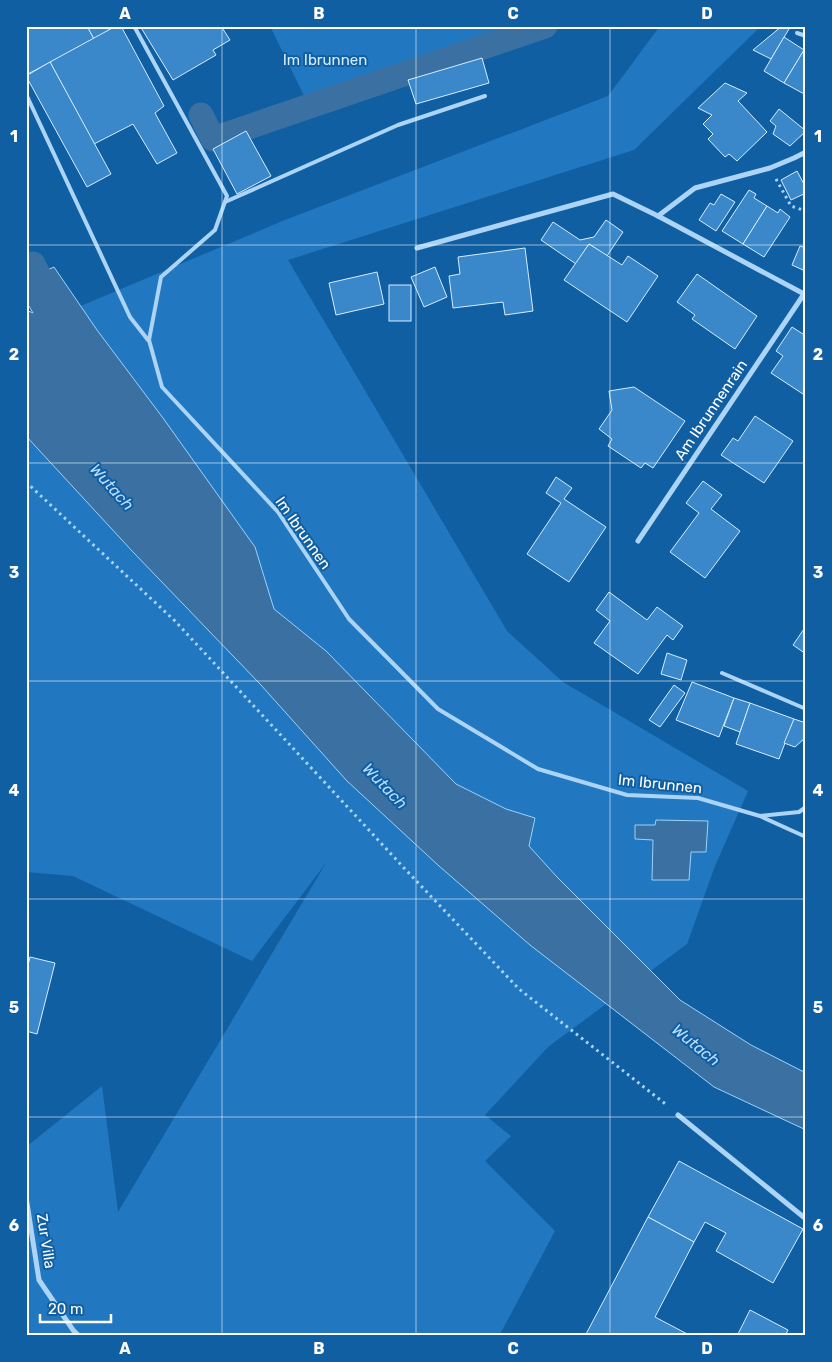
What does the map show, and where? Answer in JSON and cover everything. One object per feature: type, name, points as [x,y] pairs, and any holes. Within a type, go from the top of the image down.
[{"type":"street","points":[[658,216],[696,188],[770,168],[806,152]]},
{"type":"street","name":"Am Ibrunnenrain","points":[[416,248],[612,194],[658,216],[805,294],[638,541]]},
{"type":"street","points":[[678,1115],[806,1219]]},
{"type":"street","name":"Zur Villa","points":[[26,1197],[40,1280],[79,1336]]},
{"type":"lane","points":[[134,26],[227,196],[225,202]]},
{"type":"lane","points":[[797,33],[806,36]]},
{"type":"lane","points":[[26,94],[130,318],[148,340]]},
{"type":"lane","points":[[225,202],[398,125],[485,96]]},
{"type":"lane","name":"Im Ibrunnen","points":[[225,202],[215,230],[161,277],[148,340],[162,387],[278,512],[349,620],[438,709],[538,769],[628,795],[698,798],[760,816],[799,812],[806,807]]},
{"type":"lane","points":[[722,673],[806,709]]},
{"type":"lane","points":[[760,816],[806,837]]},
{"type":"path","points":[[770,168],[791,206],[806,211]]},
{"type":"path","points":[[26,482],[175,622],[404,869],[519,989],[678,1115]]},
{"type":"green space","name":"Im Ibrunnen","points":[[270,26],[526,26],[307,102]]},
{"type":"green space","points":[[660,26],[761,26],[634,150],[288,260],[507,631],[563,682],[748,791],[715,866],[687,944],[548,1047],[485,1115],[511,1136],[485,1161],[555,1231],[499,1336],[26,1336],[26,1147],[102,1086],[118,1212],[326,863],[252,961],[73,876],[26,872],[26,329],[285,220],[608,96]]},
{"type":"water","name":"Wutach","points":[[54,267],[97,330],[163,418],[255,547],[274,609],[326,651],[456,784],[506,809],[535,818],[529,846],[557,877],[680,1000],[751,1045],[806,1073],[806,1130],[714,1087],[530,945],[439,866],[347,781],[260,684],[133,552],[26,436],[26,310],[33,313],[26,301],[26,279]]},
{"type":"water","points":[[656,820],[708,821],[706,852],[691,852],[689,880],[652,880],[653,840],[635,839],[635,825],[655,825]]},
{"type":"building","points":[[26,26],[87,26],[94,39],[26,75]]},
{"type":"building","points":[[87,26],[116,26],[94,39]]},
{"type":"building","points":[[116,26],[121,26],[164,106],[155,113],[177,153],[157,164],[133,124],[94,144],[50,62]]},
{"type":"building","points":[[140,26],[221,26],[230,40],[213,50],[216,55],[173,80]]},
{"type":"building","points":[[782,26],[789,29],[771,59],[753,50]]},
{"type":"building","points":[[784,37],[804,50],[784,83],[764,71]]},
{"type":"building","points":[[804,50],[806,50],[806,95],[784,83]]},
{"type":"building","points":[[482,58],[489,83],[416,104],[408,80]]},
{"type":"building","points":[[50,62],[111,174],[87,187],[26,76]]},
{"type":"building","points":[[725,83],[747,93],[738,101],[767,132],[737,161],[729,154],[725,157],[708,139],[713,134],[703,124],[712,115],[698,108]]},
{"type":"building","points":[[779,109],[806,131],[790,146],[773,134],[776,126],[770,121]]},
{"type":"building","points":[[246,131],[271,176],[237,194],[213,149]]},
{"type":"building","points":[[797,171],[806,188],[806,193],[791,200],[781,180]]},
{"type":"building","points":[[749,190],[756,194],[754,198],[767,206],[743,244],[722,231]]},
{"type":"building","points":[[721,194],[735,202],[716,231],[699,220],[710,203],[714,205]]},
{"type":"building","points":[[767,206],[778,213],[780,209],[790,217],[764,257],[743,244]]},
{"type":"building","points":[[606,220],[623,232],[607,256],[589,244],[576,264],[541,240],[553,222],[580,240],[594,237]]},
{"type":"building","points":[[589,244],[622,265],[628,256],[658,276],[627,322],[564,280]]},
{"type":"building","points":[[800,246],[806,248],[806,262],[803,270],[792,265]]},
{"type":"building","points":[[525,248],[533,311],[505,315],[503,302],[453,308],[449,276],[460,274],[458,257]]},
{"type":"building","points":[[435,267],[447,297],[424,307],[411,277]]},
{"type":"building","points":[[377,272],[384,304],[336,315],[329,283]]},
{"type":"building","points":[[697,274],[757,316],[735,349],[692,319],[695,315],[677,302]]},
{"type":"building","points":[[389,285],[411,285],[411,321],[389,321]]},
{"type":"building","points":[[792,327],[806,336],[806,396],[771,373],[783,356],[776,351]]},
{"type":"building","points":[[634,387],[685,421],[653,468],[645,463],[641,468],[608,446],[612,439],[599,429],[612,410],[609,391]]},
{"type":"building","points":[[755,416],[793,441],[764,483],[721,455],[733,438],[738,441]]},
{"type":"building","points":[[556,477],[572,488],[564,499],[606,527],[569,582],[527,554],[561,503],[546,493]]},
{"type":"building","points":[[703,481],[722,495],[711,509],[740,531],[705,578],[670,552],[699,513],[686,503]]},
{"type":"building","points":[[609,592],[647,620],[657,607],[683,626],[673,640],[667,635],[638,674],[594,643],[610,621],[596,610]]},
{"type":"building","points":[[806,626],[806,654],[793,645]]},
{"type":"building","points":[[667,653],[687,660],[681,680],[661,674]]},
{"type":"building","points":[[692,682],[734,698],[719,737],[676,720]]},
{"type":"building","points":[[674,685],[685,693],[660,727],[649,720]]},
{"type":"building","points":[[734,698],[750,703],[740,732],[724,726]]},
{"type":"building","points":[[750,703],[794,719],[779,759],[736,744]]},
{"type":"building","points":[[794,719],[806,723],[806,737],[795,747],[784,743]]},
{"type":"building","points":[[30,957],[55,963],[37,1034],[26,1031],[26,973]]},
{"type":"building","points":[[679,1161],[803,1229],[773,1283],[716,1251],[726,1233],[705,1222],[694,1242],[648,1217]]},
{"type":"building","points":[[648,1217],[694,1242],[655,1317],[691,1336],[585,1336]]},
{"type":"building","points":[[750,1310],[788,1330],[785,1336],[737,1336]]},
{"type":"waterway","points":[[201,115],[213,139],[545,26]]},
{"type":"waterway","points":[[33,264],[53,305]]}]
